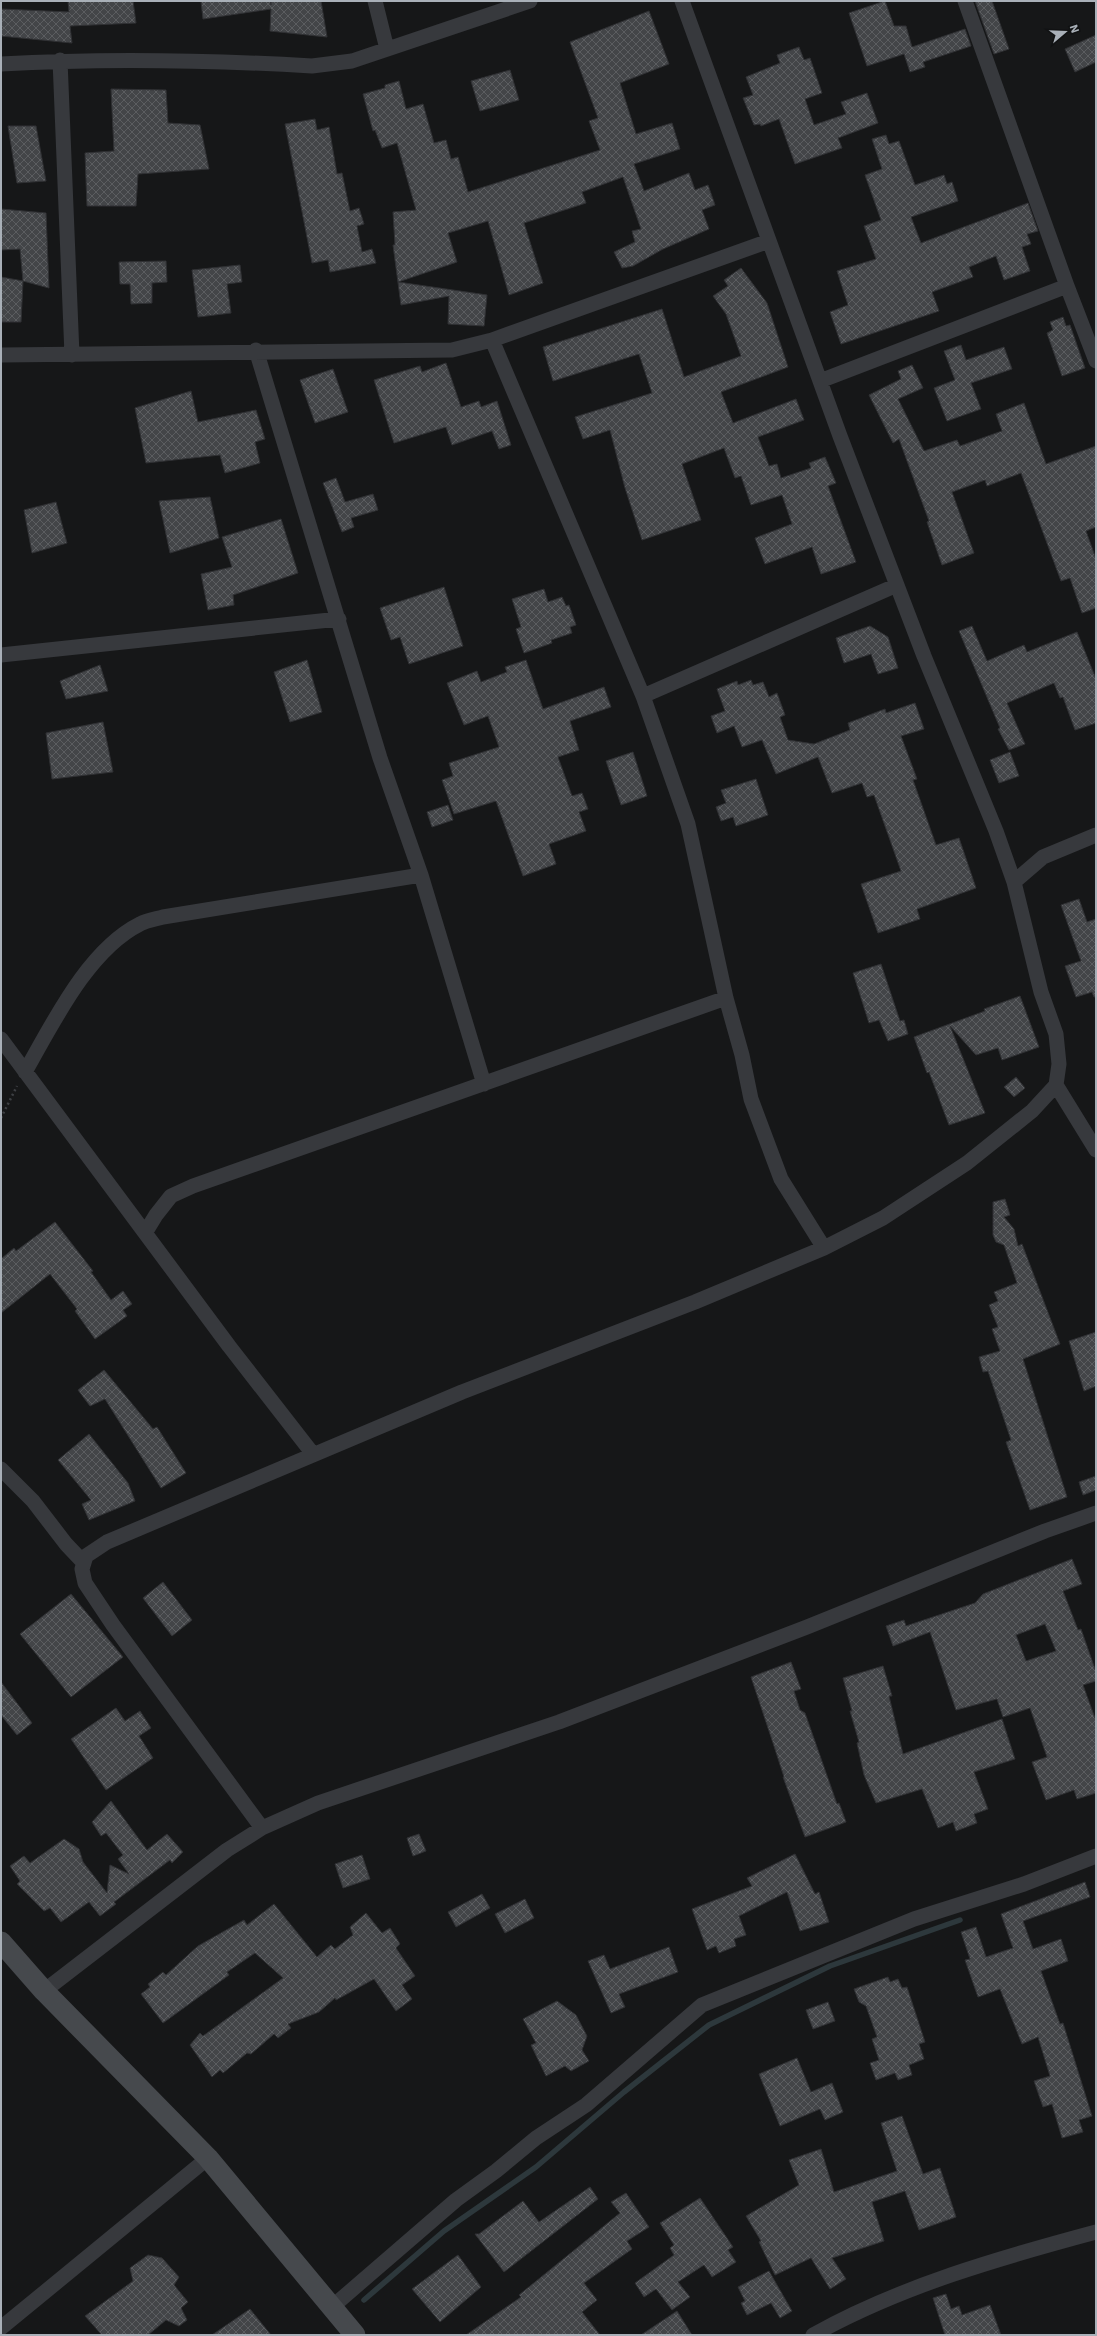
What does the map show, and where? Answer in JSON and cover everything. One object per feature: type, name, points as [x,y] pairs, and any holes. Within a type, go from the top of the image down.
[{"type":"main road","points":[[1,1942],[44,1991],[208,2158],[355,2335]]},
{"type":"street","points":[[375,1],[387,49]]},
{"type":"street","points":[[1,64],[60,60],[205,60],[312,66],[352,61],[530,1]]},
{"type":"street","points":[[262,1828],[113,1625],[85,1582],[82,1569],[86,1556],[108,1542],[313,1454],[462,1392],[695,1302],[824,1248],[883,1218],[967,1163],[1032,1111],[1056,1085],[1059,1064],[1056,1034],[1041,992],[1014,882],[996,831],[924,656],[820,381],[682,1]]},
{"type":"street","points":[[965,1],[1067,286],[1096,361]]},
{"type":"street","points":[[60,60],[72,355]]},
{"type":"street","points":[[1,355],[72,355],[256,350],[413,352],[452,350],[492,340],[769,241]]},
{"type":"street","points":[[820,381],[1067,286]]},
{"type":"street","points":[[492,340],[643,696],[688,824],[726,998],[742,1055],[751,1099],[782,1179],[824,1248]]},
{"type":"street","points":[[256,350],[380,758],[421,875],[484,1084]]},
{"type":"street","points":[[643,696],[897,585]]},
{"type":"street","points":[[1,655],[339,619]]},
{"type":"street","points":[[1014,882],[1043,857],[1096,835]]},
{"type":"street","points":[[25,1072],[76,987],[107,947],[140,923],[164,917],[421,875]]},
{"type":"street","points":[[146,1233],[156,1215],[171,1196],[726,998]]},
{"type":"street","points":[[1,1039],[229,1346],[313,1454]]},
{"type":"street","points":[[1056,1085],[1096,1150]]},
{"type":"street","points":[[1,1469],[33,1501],[66,1544],[84,1563]]},
{"type":"street","points":[[44,1991],[227,1850],[262,1828],[318,1803],[559,1722],[807,1627],[1045,1531],[1096,1513]]},
{"type":"street","points":[[332,2307],[456,2200],[496,2171],[536,2138],[586,2105],[702,2005],[914,1919],[1024,1884],[1096,1856]]},
{"type":"street","points":[[1,2328],[208,2158]]},
{"type":"street","points":[[812,2335],[838,2321],[918,2286],[1006,2256],[1096,2232]]},
{"type":"path","points":[[1,1118],[25,1072]]},
{"type":"building","points":[[68,1],[133,1],[136,23],[70,26],[72,43],[1,36],[1,9],[69,12]]},
{"type":"building","points":[[201,1],[270,1],[271,5],[271,1],[321,1],[327,37],[270,31],[271,9],[203,19]]},
{"type":"building","points":[[885,1],[894,26],[906,26],[912,47],[965,29],[971,46],[923,62],[925,67],[910,72],[904,54],[867,66],[849,13]]},
{"type":"building","points":[[975,1],[992,1],[1009,49],[994,54]]},
{"type":"building","points":[[649,11],[669,64],[620,83],[636,134],[672,123],[680,149],[634,164],[644,191],[689,173],[695,190],[708,185],[715,205],[702,210],[709,229],[663,249],[633,266],[622,268],[614,252],[635,242],[632,231],[641,229],[623,177],[582,192],[586,203],[524,223],[543,283],[509,295],[488,221],[448,233],[457,262],[398,282],[487,295],[484,326],[448,324],[449,296],[401,305],[393,245],[395,245],[393,212],[416,210],[397,143],[382,148],[375,130],[373,131],[363,94],[385,88],[385,85],[399,81],[406,109],[423,104],[434,143],[446,140],[451,159],[458,157],[468,192],[600,150],[589,121],[598,118],[570,42]]},
{"type":"building","points":[[1096,35],[1096,62],[1075,72],[1065,49]]},
{"type":"building","points":[[799,47],[804,60],[810,58],[822,93],[805,99],[814,125],[846,114],[841,102],[867,93],[878,123],[838,138],[842,148],[795,164],[779,119],[761,126],[760,124],[754,125],[743,98],[753,95],[746,77],[780,63],[777,55]]},
{"type":"building","points":[[510,70],[519,100],[480,111],[471,81]]},
{"type":"building","points":[[111,89],[166,90],[168,123],[200,125],[209,169],[138,174],[136,206],[87,206],[85,153],[114,151]]},
{"type":"building","points":[[315,119],[317,130],[329,127],[337,174],[342,173],[350,211],[359,208],[364,224],[357,226],[362,252],[372,249],[376,263],[330,272],[328,260],[312,263],[285,124]]},
{"type":"building","points":[[8,126],[36,126],[46,181],[17,183]]},
{"type":"building","points":[[886,135],[889,144],[899,141],[915,185],[944,175],[947,184],[952,182],[958,201],[911,217],[921,243],[1028,203],[1038,231],[1027,234],[1031,244],[1022,247],[1030,271],[1004,280],[996,256],[969,267],[973,277],[932,292],[939,311],[841,344],[830,312],[848,305],[837,271],[876,259],[864,226],[881,220],[865,175],[882,169],[872,139]]},
{"type":"building","points":[[1,209],[46,213],[49,288],[23,281],[20,249],[1,250]]},
{"type":"building","points":[[166,261],[167,282],[152,283],[152,303],[131,304],[130,284],[120,284],[119,262]]},
{"type":"building","points":[[240,265],[242,282],[227,284],[231,313],[198,317],[192,270]]},
{"type":"building","points":[[741,268],[767,303],[788,367],[721,392],[733,423],[796,399],[804,420],[758,437],[769,466],[777,464],[781,478],[811,468],[809,463],[825,457],[836,483],[828,486],[856,562],[821,574],[812,547],[765,564],[755,538],[792,524],[782,495],[751,505],[741,476],[735,478],[724,448],[682,464],[701,520],[642,540],[625,488],[610,430],[583,439],[575,417],[652,393],[639,354],[553,381],[543,347],[662,309],[684,377],[741,356],[726,314],[713,296],[728,286],[724,280]]},
{"type":"building","points":[[1,277],[23,281],[21,322],[1,322]]},
{"type":"building","points":[[1063,317],[1066,326],[1070,325],[1085,368],[1062,376],[1047,333],[1053,330],[1050,322]]},
{"type":"building","points":[[961,345],[966,360],[1004,347],[1012,369],[971,383],[981,409],[947,421],[934,388],[955,380],[944,351]]},
{"type":"building","points":[[446,363],[461,407],[479,401],[481,407],[497,401],[511,445],[499,449],[492,431],[452,445],[446,427],[394,443],[374,380],[420,366],[422,372]]},
{"type":"building","points":[[912,365],[923,388],[898,399],[924,451],[957,440],[960,446],[1002,431],[996,414],[1024,403],[1046,464],[1096,446],[1096,527],[1086,531],[1096,559],[1096,608],[1082,613],[1070,578],[1061,581],[1021,473],[987,486],[985,480],[952,492],[974,553],[942,565],[927,522],[929,521],[899,439],[893,443],[869,395],[901,379],[898,371]]},
{"type":"building","points":[[333,369],[348,412],[315,423],[300,380]]},
{"type":"building","points":[[191,391],[198,422],[256,410],[265,439],[255,442],[260,463],[225,473],[220,455],[146,463],[135,408]]},
{"type":"building","points":[[336,478],[345,502],[373,494],[378,510],[351,518],[354,527],[342,532],[323,483]]},
{"type":"building","points":[[210,497],[219,538],[170,553],[159,501]]},
{"type":"building","points":[[56,502],[67,543],[32,553],[24,510]]},
{"type":"building","points":[[281,519],[298,573],[233,595],[234,605],[208,610],[201,574],[232,567],[222,537]]},
{"type":"building","points":[[444,587],[463,646],[409,664],[400,637],[391,640],[380,608]]},
{"type":"building","points":[[544,589],[548,602],[562,597],[566,606],[569,605],[576,625],[570,627],[572,633],[551,640],[552,643],[524,653],[516,629],[521,627],[512,599]]},
{"type":"building","points":[[870,626],[888,637],[898,668],[878,674],[871,654],[844,663],[836,638]]},
{"type":"building","points":[[972,626],[987,661],[1024,645],[1027,652],[1077,632],[1096,679],[1096,723],[1075,730],[1063,697],[1060,698],[1054,683],[1007,703],[1025,744],[1009,750],[998,729],[1000,728],[959,631]]},
{"type":"building","points":[[307,660],[322,712],[290,722],[274,672]]},
{"type":"building","points":[[526,660],[543,709],[604,687],[611,707],[570,721],[579,750],[558,757],[572,796],[582,793],[588,809],[579,812],[586,831],[549,844],[556,864],[523,876],[496,801],[454,814],[442,780],[453,776],[449,763],[499,747],[488,716],[464,725],[447,683],[477,671],[481,682],[507,672],[505,667]]},
{"type":"building","points":[[100,665],[108,691],[66,699],[60,681]]},
{"type":"building","points":[[751,680],[753,685],[763,682],[769,697],[777,693],[785,715],[780,717],[788,740],[814,744],[850,730],[848,723],[885,709],[886,713],[915,703],[924,729],[901,736],[917,779],[913,780],[936,845],[959,838],[976,888],[917,909],[920,919],[878,933],[861,884],[901,871],[874,795],[867,797],[862,783],[832,793],[818,757],[776,774],[762,740],[742,747],[734,726],[717,733],[711,716],[725,711],[717,689],[737,681],[738,685]]},
{"type":"building","points":[[103,722],[113,772],[52,779],[46,733]]},
{"type":"building","points":[[633,752],[647,796],[621,805],[606,761]]},
{"type":"building","points":[[1010,752],[1019,776],[999,783],[990,760]]},
{"type":"building","points":[[756,779],[768,815],[736,826],[733,817],[721,821],[716,807],[726,803],[721,790]]},
{"type":"building","points":[[448,805],[453,820],[432,827],[427,812]]},
{"type":"building","points":[[1079,899],[1087,922],[1096,919],[1096,997],[1094,997],[1092,992],[1076,997],[1065,966],[1081,961],[1061,905]]},
{"type":"building","points":[[881,964],[900,1021],[904,1020],[908,1034],[888,1041],[879,1020],[869,1023],[853,973]]},
{"type":"building","points":[[1020,996],[1039,1047],[1002,1060],[998,1048],[976,1055],[950,1026],[985,1113],[949,1125],[929,1072],[927,1073],[914,1037],[985,1011],[984,1009]]},
{"type":"building","points":[[1016,1077],[1025,1088],[1014,1097],[1004,1087]]},
{"type":"building","points":[[1005,1199],[1010,1215],[1004,1217],[1014,1229],[1018,1246],[1022,1244],[1060,1344],[1023,1359],[1067,1497],[1030,1510],[1006,1442],[1011,1440],[988,1371],[983,1372],[979,1357],[1000,1351],[992,1329],[998,1327],[989,1305],[998,1301],[994,1292],[1017,1283],[1004,1245],[996,1242],[993,1235],[993,1202]]},
{"type":"building","points":[[55,1222],[93,1271],[91,1272],[111,1300],[123,1291],[132,1304],[123,1310],[127,1316],[95,1339],[75,1311],[77,1309],[50,1274],[1,1313],[1,1259],[14,1248],[16,1251]]},
{"type":"building","points":[[1096,1332],[1096,1386],[1084,1391],[1069,1341]]},
{"type":"building","points":[[104,1370],[153,1429],[157,1427],[186,1473],[161,1488],[105,1399],[90,1406],[78,1390]]},
{"type":"building","points":[[89,1434],[128,1483],[135,1501],[89,1520],[82,1504],[91,1500],[58,1460]]},
{"type":"building","points":[[1096,1476],[1096,1490],[1083,1495],[1079,1482]]},
{"type":"building","points":[[1072,1559],[1082,1584],[1063,1591],[1078,1630],[1081,1629],[1096,1672],[1096,1681],[1083,1685],[1096,1721],[1096,1793],[1077,1799],[1074,1790],[1046,1800],[1032,1762],[1047,1757],[1030,1708],[1003,1717],[997,1699],[956,1710],[930,1632],[893,1646],[886,1626],[904,1620],[906,1626],[975,1603],[983,1594]],"holes":[[[1045,1624],[1056,1651],[1026,1661],[1016,1635]]]},
{"type":"building","points":[[163,1582],[192,1620],[172,1636],[143,1598]]},
{"type":"building","points":[[71,1594],[123,1657],[71,1697],[20,1634]]},
{"type":"building","points":[[791,1662],[801,1689],[794,1691],[800,1710],[805,1713],[837,1804],[839,1803],[846,1822],[805,1837],[783,1777],[751,1677]]},
{"type":"building","points":[[883,1666],[892,1696],[889,1696],[903,1754],[1002,1719],[1015,1759],[974,1772],[988,1809],[974,1814],[977,1823],[956,1831],[953,1822],[938,1828],[922,1789],[876,1803],[864,1775],[857,1743],[859,1742],[850,1711],[852,1711],[843,1678]]},
{"type":"building","points":[[1,1682],[32,1723],[17,1735],[1,1715]]},
{"type":"building","points":[[116,1708],[125,1721],[140,1711],[151,1728],[139,1736],[153,1758],[106,1790],[71,1739]]},
{"type":"building","points":[[111,1801],[147,1850],[167,1834],[183,1852],[172,1863],[170,1860],[114,1902],[116,1904],[100,1916],[89,1902],[61,1922],[50,1908],[44,1911],[17,1884],[20,1881],[10,1866],[24,1856],[30,1863],[64,1839],[79,1849],[83,1862],[107,1893],[110,1865],[129,1874],[118,1859],[123,1855],[106,1833],[101,1836],[92,1822]]},
{"type":"building","points":[[419,1834],[426,1851],[413,1856],[407,1838]]},
{"type":"building","points":[[795,1854],[815,1894],[819,1892],[829,1922],[800,1931],[787,1892],[739,1916],[746,1935],[734,1939],[736,1946],[719,1953],[716,1946],[707,1950],[692,1909],[752,1886],[747,1878]]},
{"type":"building","points":[[362,1855],[370,1879],[343,1888],[335,1864]]},
{"type":"building","points":[[1085,1882],[1090,1897],[1023,1921],[1033,1949],[1061,1939],[1068,1961],[1041,1971],[1060,2024],[1063,2023],[1092,2116],[1079,2120],[1083,2132],[1062,2138],[1052,2104],[1043,2107],[1034,2081],[1050,2076],[1038,2037],[1022,2044],[1000,1989],[978,1997],[965,1960],[970,1959],[961,1932],[976,1927],[986,1957],[1013,1948],[1001,1914]]},
{"type":"building","points":[[482,1894],[490,1908],[456,1927],[448,1912]]},
{"type":"building","points":[[525,1899],[534,1918],[505,1933],[495,1914]]},
{"type":"building","points":[[274,1904],[317,1957],[331,1945],[335,1949],[353,1935],[350,1927],[366,1913],[382,1933],[390,1928],[400,1944],[396,1948],[415,1976],[402,1985],[412,1999],[396,2011],[374,1979],[336,2000],[335,1998],[319,2012],[288,2024],[291,2028],[278,2038],[274,2034],[251,2054],[247,2053],[223,2073],[220,2070],[212,2077],[190,2045],[200,2033],[203,2036],[283,1978],[255,1953],[227,1972],[229,1975],[163,2023],[141,1994],[150,1987],[148,1984],[163,1972],[166,1975],[198,1946],[244,1920],[247,1925]]},
{"type":"building","points":[[669,1947],[678,1972],[619,1994],[625,2007],[611,2013],[588,1961],[604,1955],[610,1969]]},
{"type":"building","points":[[888,1977],[890,1982],[898,1979],[902,1988],[907,1987],[925,2042],[919,2044],[924,2059],[909,2065],[912,2075],[898,2080],[895,2073],[876,2080],[870,2063],[879,2060],[872,2039],[877,2037],[866,2006],[859,2002],[854,1989]]},
{"type":"building","points":[[557,2001],[576,2015],[587,2036],[582,2050],[589,2061],[571,2071],[565,2066],[546,2076],[531,2045],[536,2043],[523,2019]]},
{"type":"building","points":[[828,2002],[835,2021],[813,2029],[806,2010]]},
{"type":"building","points":[[797,2058],[811,2092],[832,2083],[843,2112],[825,2120],[820,2109],[780,2126],[759,2074]]},
{"type":"building","points":[[902,2116],[923,2174],[940,2168],[956,2217],[919,2230],[905,2191],[872,2202],[884,2241],[832,2258],[846,2279],[830,2289],[811,2258],[775,2275],[759,2242],[761,2241],[746,2216],[799,2185],[789,2160],[821,2149],[834,2192],[897,2171],[881,2123]]},
{"type":"building","points":[[590,2187],[598,2199],[504,2272],[475,2234],[479,2234],[523,2201],[539,2222]]},
{"type":"building","points":[[626,2193],[649,2227],[627,2241],[632,2249],[584,2283],[597,2300],[582,2312],[600,2335],[466,2335],[521,2297],[519,2295],[620,2213],[611,2202]]},
{"type":"building","points":[[700,2198],[733,2247],[728,2250],[736,2262],[712,2277],[704,2265],[678,2282],[690,2297],[672,2310],[656,2289],[644,2297],[635,2283],[674,2255],[670,2248],[674,2245],[660,2223]]},
{"type":"building","points":[[148,2255],[162,2258],[179,2277],[174,2285],[188,2302],[181,2308],[187,2320],[179,2326],[166,2320],[148,2335],[102,2335],[85,2316],[133,2281],[130,2268]]},
{"type":"building","points":[[458,2255],[481,2287],[440,2322],[412,2289]]},
{"type":"building","points":[[769,2271],[792,2311],[780,2318],[771,2303],[747,2315],[741,2303],[745,2301],[738,2287]]},
{"type":"building","points":[[946,2294],[951,2309],[959,2306],[962,2315],[990,2305],[1001,2335],[945,2335],[933,2298]]},
{"type":"building","points":[[250,2309],[271,2335],[212,2335]]},
{"type":"building","points":[[677,2311],[692,2335],[641,2335]]},
{"type":"waterway","points":[[364,2300],[444,2231],[536,2167],[624,2092],[709,2025],[830,1966],[960,1920]]}]
